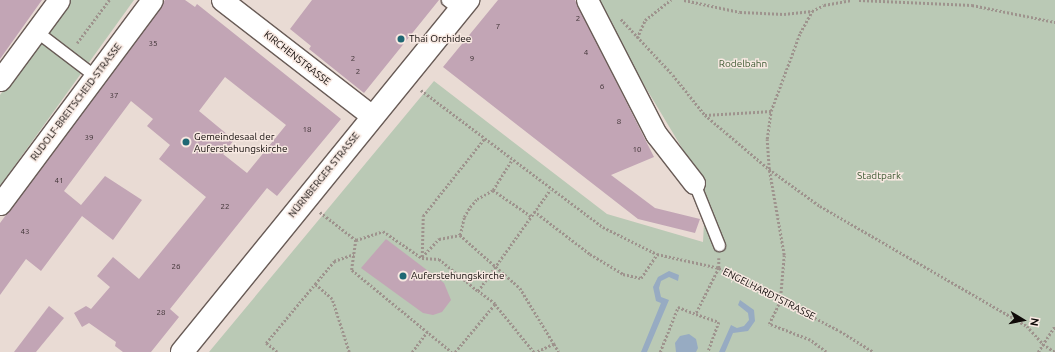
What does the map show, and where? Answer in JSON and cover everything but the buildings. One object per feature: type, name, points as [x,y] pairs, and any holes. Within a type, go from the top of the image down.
[{"type":"main road","name":"NÜRNBERGER STRASSE","points":[[182,352],[372,116],[458,3]]},
{"type":"street","points":[[0,80],[59,0]]},
{"type":"street","name":"RUDOLF-BREITSCHEID-STRASSE","points":[[0,204],[152,0]]},
{"type":"street","name":"KIRCHENSTRASSE","points":[[222,0],[372,116]]},
{"type":"street","points":[[587,0],[656,134],[694,183]]},
{"type":"lane","points":[[36,31],[95,76]]},
{"type":"lane","points":[[694,183],[719,245]]},
{"type":"path","points":[[68,55],[109,0]]},
{"type":"path","points":[[637,38],[645,20],[671,0]]},
{"type":"path","points":[[684,0],[740,12],[784,14],[812,11],[824,5],[852,0]]},
{"type":"path","points":[[859,0],[972,5],[1055,22]]},
{"type":"path","points":[[812,11],[800,33],[771,111],[767,139],[769,169],[784,255],[780,301],[769,324],[810,340],[826,352]]},
{"type":"path","points":[[619,16],[637,38],[673,75],[705,115],[769,169],[820,206],[1027,326],[1042,344],[1055,352]]},
{"type":"path","points":[[421,90],[550,190],[603,227],[658,254],[719,268],[696,314]]},
{"type":"path","points":[[705,115],[771,111]]},
{"type":"path","points":[[422,258],[423,216],[484,139]]},
{"type":"path","points":[[460,235],[464,217],[470,207],[476,199],[493,190],[512,160]]},
{"type":"path","points":[[493,190],[531,216]]},
{"type":"path","points":[[478,291],[550,190]]},
{"type":"path","points":[[304,200],[356,240]]},
{"type":"path","points":[[534,211],[590,254],[623,274],[641,278],[658,254]]},
{"type":"path","points":[[356,240],[383,231],[422,258],[439,259],[495,304],[535,352],[554,344]]},
{"type":"path","points":[[422,258],[439,239],[460,235]]},
{"type":"path","points":[[460,235],[520,288],[559,352]]},
{"type":"path","points":[[356,240],[352,270],[452,352]]},
{"type":"path","name":"ENGELHARDTSTRASSE","points":[[719,245],[719,268],[840,331],[873,352]]},
{"type":"path","points":[[277,352],[266,342],[334,261],[354,254]]},
{"type":"path","points":[[315,284],[332,299],[349,352]]},
{"type":"path","points":[[455,352],[495,304]]},
{"type":"path","points":[[660,352],[678,307],[719,322],[708,352]]},
{"type":"path","points":[[1038,352],[1055,326]]},
{"type":"path","points":[[412,352],[427,332]]},
{"type":"green space","points":[[69,0],[134,0],[0,186],[0,95]]},
{"type":"green space","name":"Stadtpark","points":[[593,0],[1055,0],[1055,352],[209,352],[434,81],[607,214],[703,242],[705,203],[691,163]]},
{"type":"water","points":[[669,271],[679,275],[678,281],[669,277],[661,281],[659,288],[661,297],[669,300],[647,352],[641,352],[661,303],[656,301],[653,287],[658,277]]},
{"type":"water","points":[[740,300],[754,310],[755,321],[748,331],[733,333],[725,352],[719,352],[731,325],[737,328],[744,326],[749,320],[748,313],[738,305]]},
{"type":"water","points":[[689,334],[696,339],[698,348],[696,352],[676,352],[675,343],[680,336]]},
{"type":"place","name":"Thai Orchidee","points":[[401,39]]},
{"type":"place","name":"Gemeindesaal der Auferstehungskirche","points":[[186,142]]},
{"type":"place","name":"Auferstehungskirche","points":[[403,276]]},
{"type":"park label","name":"Rodelbahn","points":[[743,64]]}]
